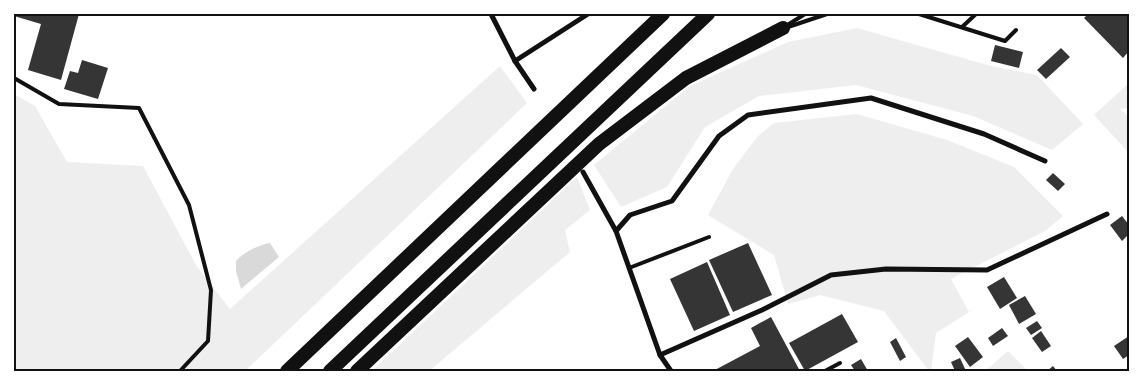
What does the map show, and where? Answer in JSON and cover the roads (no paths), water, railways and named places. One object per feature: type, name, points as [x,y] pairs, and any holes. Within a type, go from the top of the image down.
[{"type":"highway","points":[[287,371],[663,14]]},
{"type":"highway","points":[[330,371],[708,14]]},
{"type":"highway","points":[[357,371],[599,144],[686,78],[783,28]]},
{"type":"street","points":[[491,14],[515,61],[534,89]]},
{"type":"street","points":[[515,61],[588,14]]},
{"type":"street","points":[[616,231],[630,215],[672,201],[719,136],[748,115],[870,98],[984,134],[1045,161]]},
{"type":"street","points":[[583,172],[616,231],[660,355],[671,371]]},
{"type":"street","points":[[660,355],[762,310],[831,274],[886,269],[987,270],[1107,214]]},
{"type":"lane","points":[[783,28],[805,14]]},
{"type":"lane","points":[[783,28],[827,14]]},
{"type":"lane","points":[[921,14],[1004,41],[1016,30]]},
{"type":"lane","points":[[962,27],[976,14]]},
{"type":"lane","points":[[14,78],[59,104],[139,108],[189,205],[211,290],[208,341],[180,371]]},
{"type":"lane","points":[[629,268],[710,237]]},
{"type":"lane","points":[[825,371],[840,363]]}]
